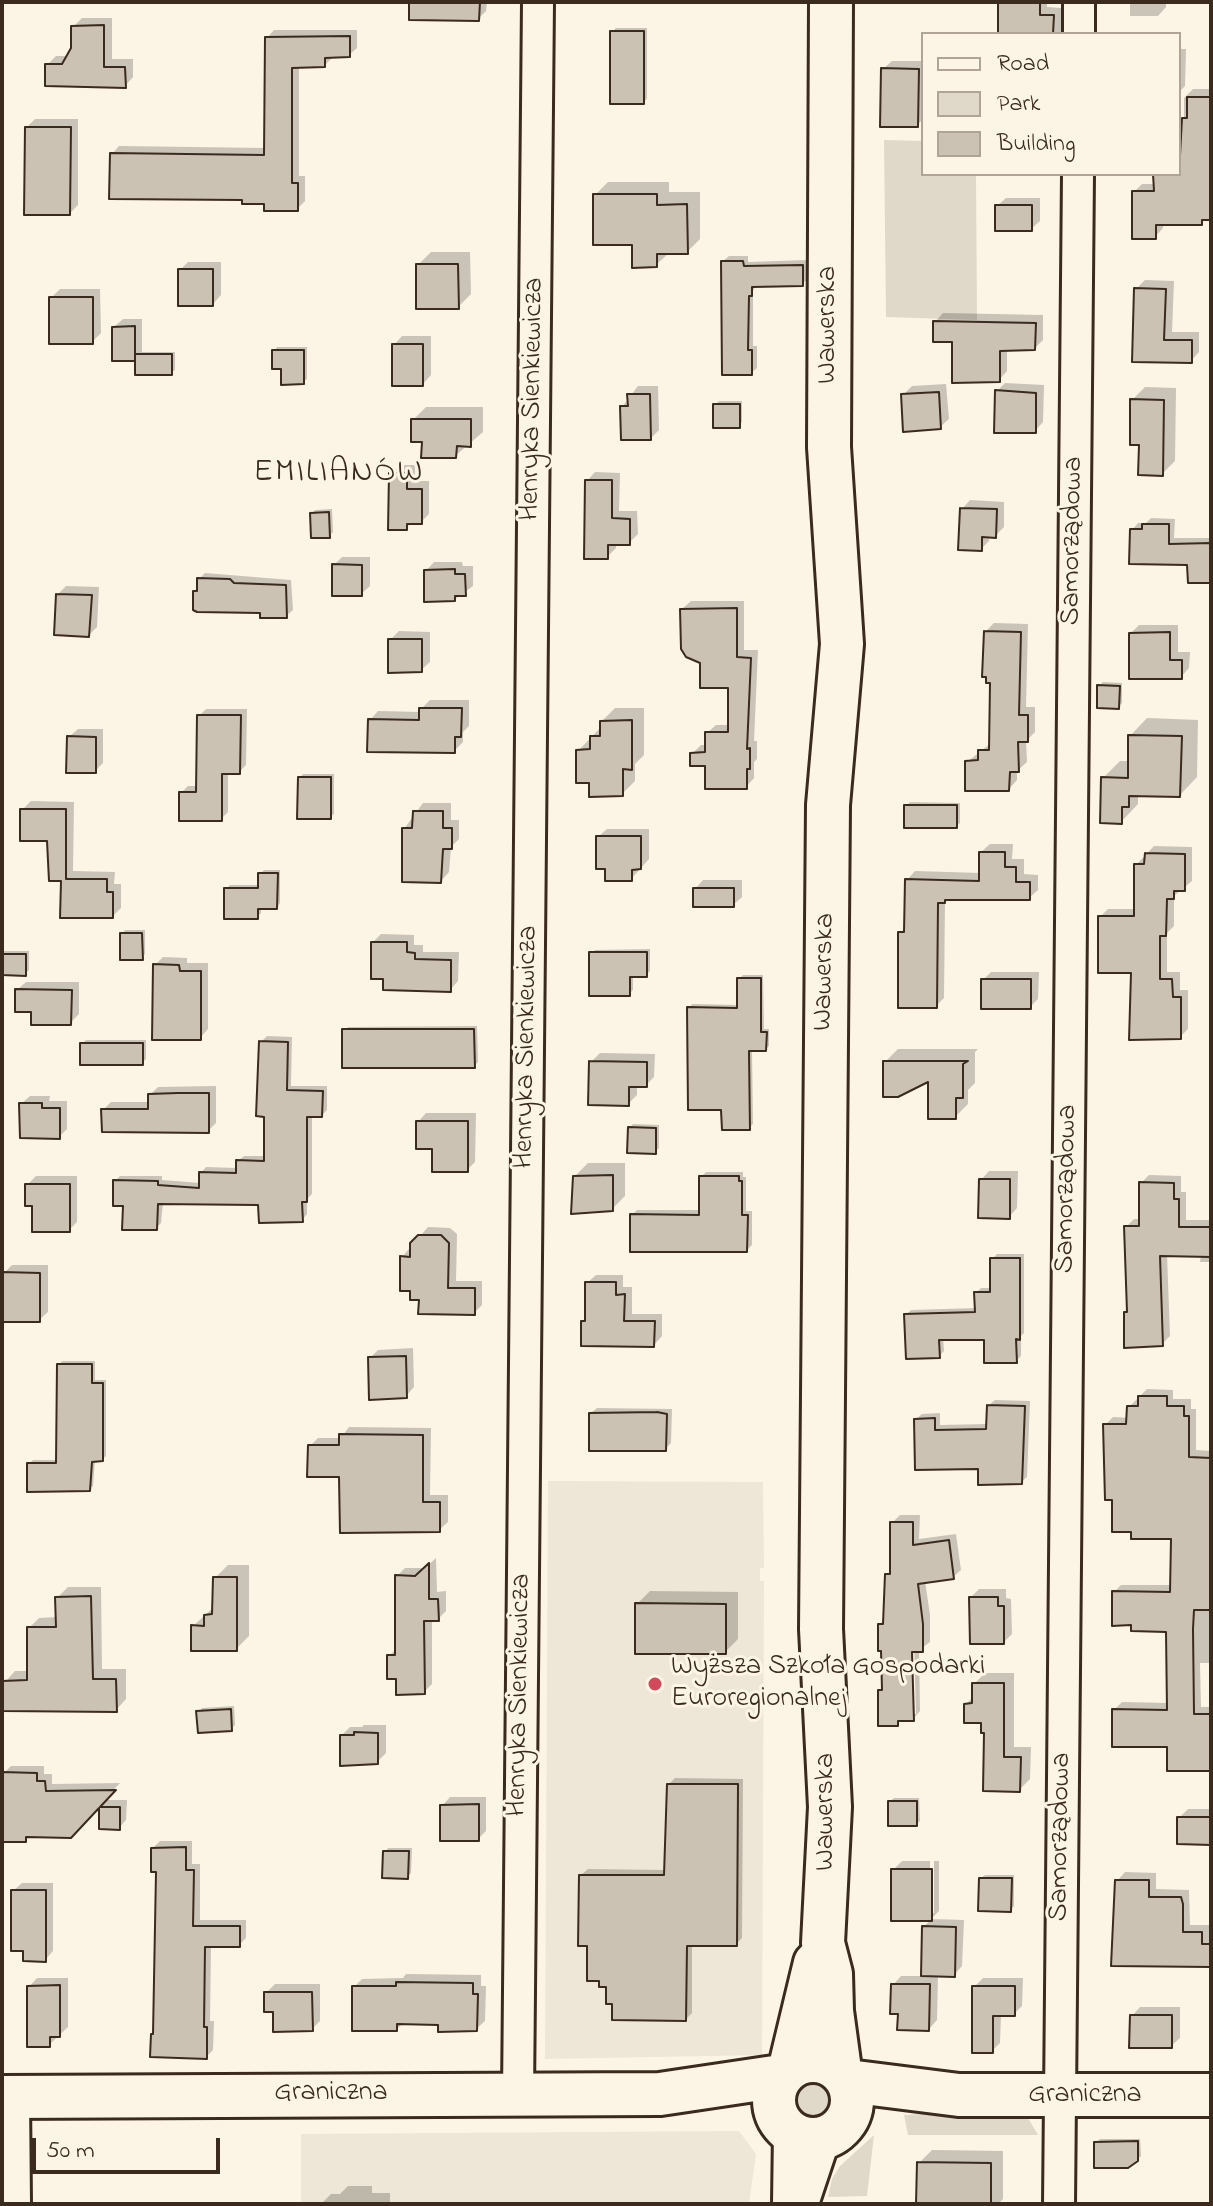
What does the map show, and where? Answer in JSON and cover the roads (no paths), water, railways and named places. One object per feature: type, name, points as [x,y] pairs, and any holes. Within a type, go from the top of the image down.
[{"type":"street","name":"Henryka Sienkiewicza","points":[[518,2093],[538,2]]},
{"type":"street","name":"Wawerska","points":[[788,2204],[832,2011],[831,1974],[823,1943],[830,1807],[821,1629],[826,885],[828,805],[842,644],[829,447],[831,2]]},
{"type":"street","points":[[1079,2],[1079,32]]},
{"type":"street","name":"Samorządowa","points":[[1059,2204],[1078,176]]},
{"type":"street","name":"Graniczna","points":[[8,2097],[518,2093],[812,2099],[959,2095],[1211,2095]]},
{"type":"street","points":[[8,2097],[15,2204]]},
{"type":"street","name":"Wawerska","points":[[803,2204],[812,2099]]},
{"type":"place","name":"Wyższa Szkoła Gospodarki Euroregionalnej","points":[[655,1684]]},
{"type":"district","name":"EMILIANÓW","points":[[339,475]]}]
